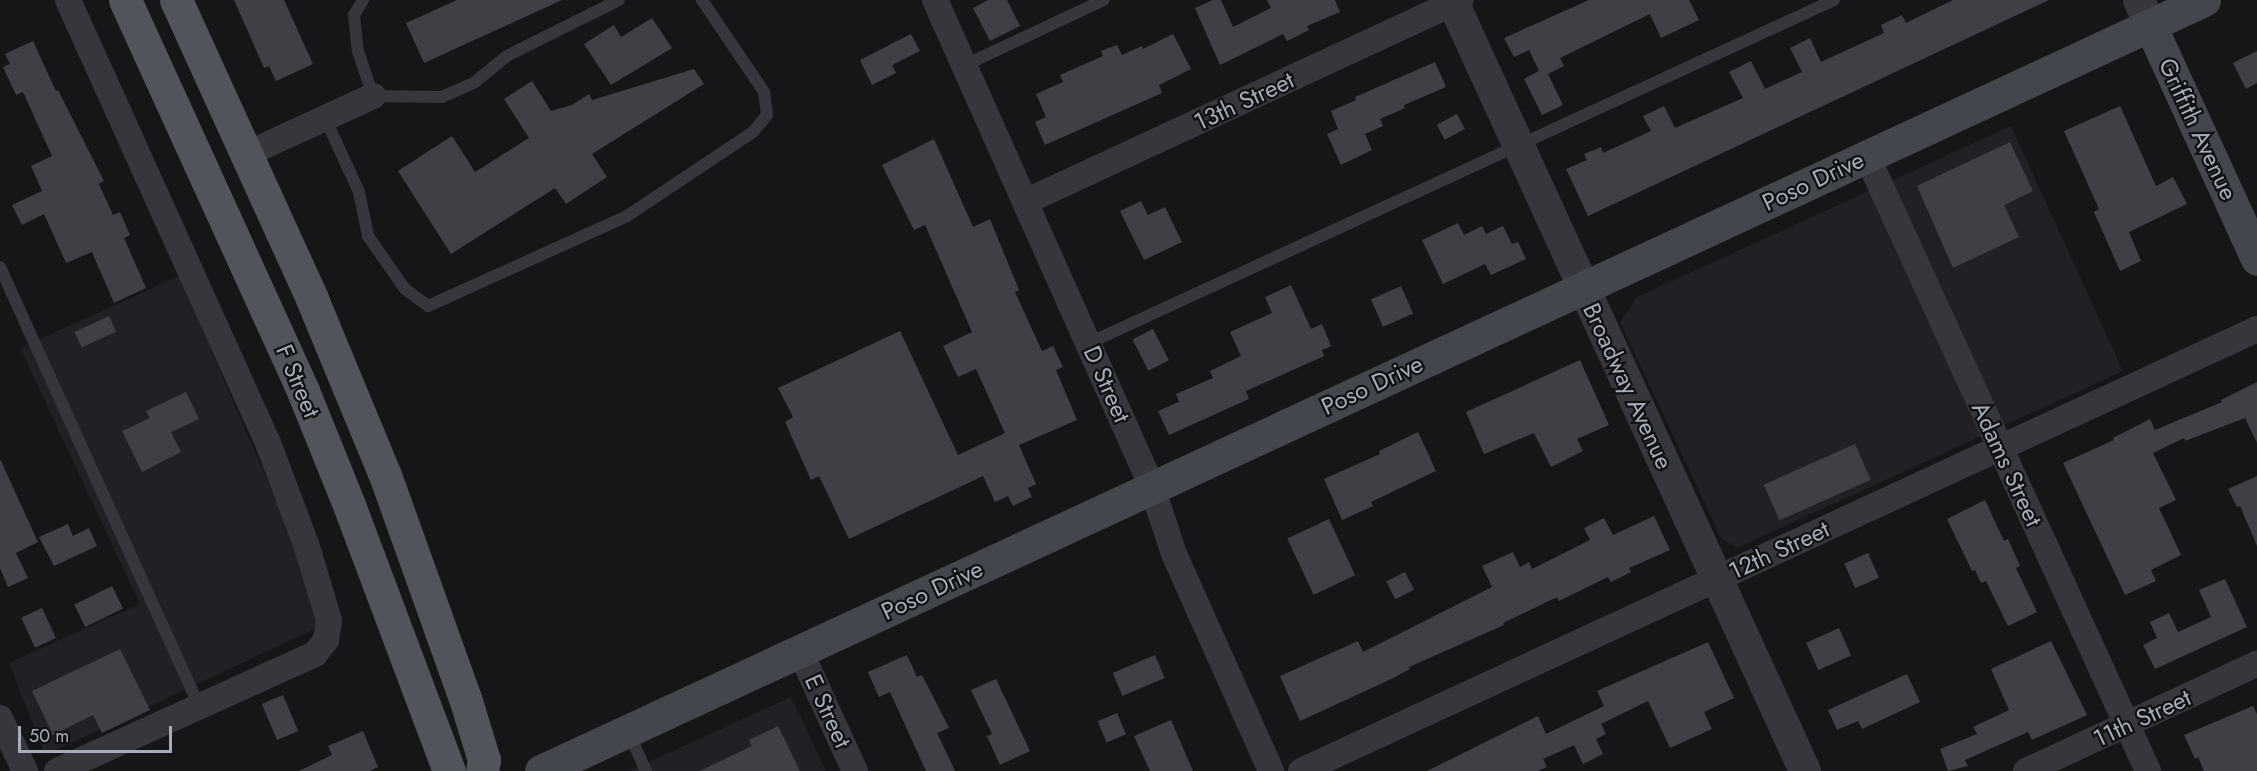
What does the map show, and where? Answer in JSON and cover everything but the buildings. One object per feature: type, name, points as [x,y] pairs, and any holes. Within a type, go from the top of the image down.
[{"type":"main road","name":"F Street","points":[[125,0],[303,391],[449,771]]},
{"type":"main road","name":"F Street","points":[[176,0],[316,310],[385,475],[465,698],[484,760],[482,771]]},
{"type":"main road","name":"Poso Drive","points":[[542,771],[1867,156],[2144,12],[2204,0]]},
{"type":"main road","name":"Griffith Avenue","points":[[2144,12],[2257,259]]},
{"type":"street","points":[[57,771],[315,654],[326,640],[329,620],[306,544],[272,454],[68,0]]},
{"type":"street","name":"D Street","points":[[935,0],[1027,201],[1152,487],[1174,554],[1270,771]]},
{"type":"street","name":"Broadway Avenue","points":[[1455,1],[1805,771]]},
{"type":"street","name":"13th Street","points":[[1027,201],[1455,1]]},
{"type":"street","points":[[247,154],[373,96]]},
{"type":"street","name":"Adams Street","points":[[1867,156],[2148,771]]},
{"type":"street","name":"12th Street","points":[[1301,771],[2257,329]]},
{"type":"street","name":"E Street","points":[[800,651],[855,771]]},
{"type":"street","name":"11th Street","points":[[2026,771],[2257,664]]},
{"type":"street","points":[[0,718],[24,771]]},
{"type":"lane","points":[[363,0],[354,15],[358,51],[373,96],[442,97],[475,82],[507,56],[619,0]]},
{"type":"lane","points":[[325,118],[359,192],[368,236],[405,289],[428,306],[627,216],[753,132],[767,115],[764,92],[702,0]]},
{"type":"lane","points":[[964,65],[1104,0]]},
{"type":"lane","points":[[1089,343],[1834,0]]},
{"type":"lane","points":[[0,267],[200,707]]},
{"type":"lane","points":[[628,731],[646,771]]},
{"type":"shaded area","points":[[2011,126],[2123,371],[1737,548],[1721,538],[1620,322],[1637,297]]},
{"type":"shaded area","points":[[179,276],[316,593],[321,626],[45,755],[9,663],[140,604],[20,348]]},
{"type":"shaded area","points":[[791,697],[826,771],[629,771]]}]
